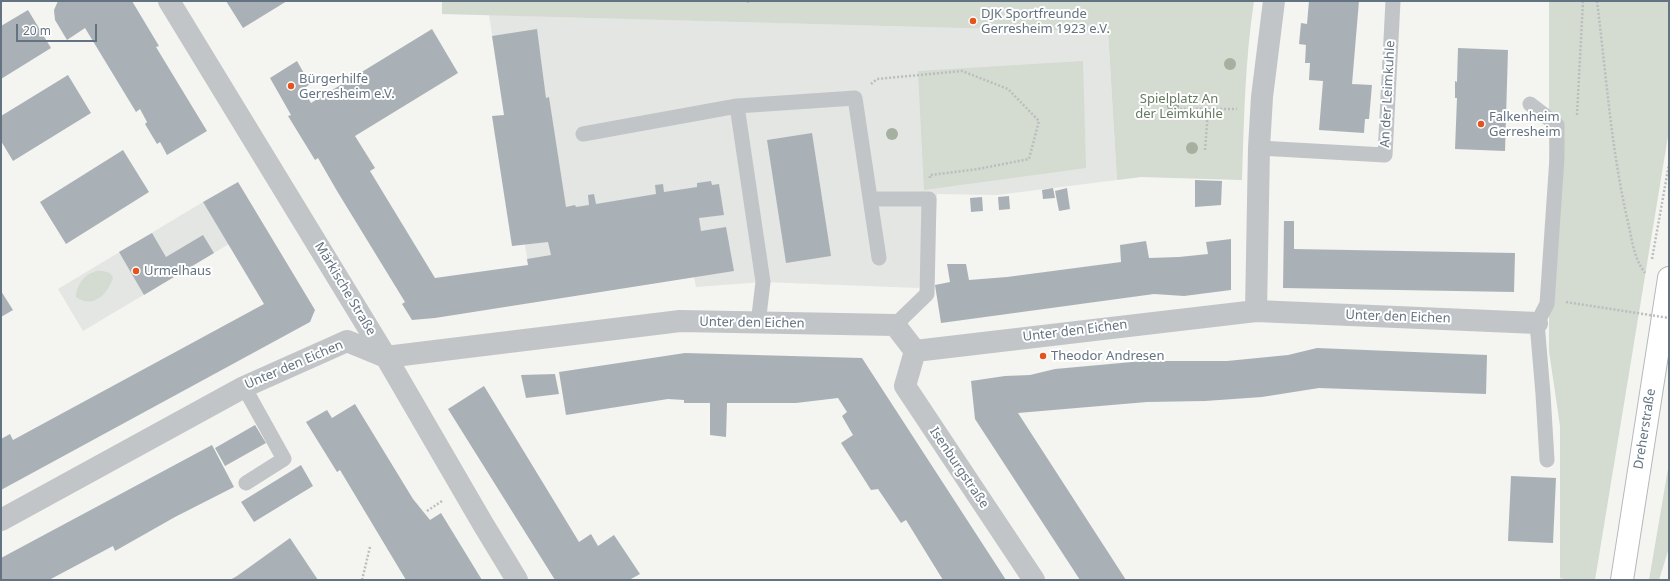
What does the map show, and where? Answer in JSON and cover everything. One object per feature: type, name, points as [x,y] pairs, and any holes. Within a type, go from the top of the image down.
[{"type":"main road","name":"Dreherstraße","points":[[1622,580],[1659,278]]},
{"type":"street","name":"Märkische Straße","points":[[169,1],[386,357],[517,580]]},
{"type":"street","points":[[1256,310],[1259,148],[1262,97],[1274,1]]},
{"type":"street","name":"Unter den Eichen","points":[[915,351],[1256,310],[1537,323]]},
{"type":"street","name":"Unter den Eichen","points":[[1,520],[244,387],[347,342],[386,357],[680,322],[895,325]]},
{"type":"street","points":[[895,325],[915,351]]},
{"type":"street","name":"Isenburgstraße","points":[[915,351],[905,386],[1034,580]]},
{"type":"lane","name":"An der Leimkuhle","points":[[1259,148],[1385,155],[1393,1]]},
{"type":"lane","points":[[583,134],[737,106],[855,98],[878,258]]},
{"type":"lane","points":[[1530,104],[1557,125],[1557,157],[1547,304],[1537,323],[1543,394],[1546,460]]},
{"type":"lane","points":[[737,106],[763,282],[758,324]]},
{"type":"lane","points":[[870,199],[929,199],[927,294],[895,325]]},
{"type":"lane","points":[[244,387],[284,459],[246,483]]},
{"type":"path","points":[[1577,116],[1584,1]]},
{"type":"path","points":[[1597,1],[1622,195],[1637,262],[1659,278]]},
{"type":"path","points":[[855,98],[877,79],[962,71],[1008,89],[1039,121],[1029,159],[978,169],[930,175],[929,199]]},
{"type":"path","points":[[1180,109],[1244,109],[1262,97]]},
{"type":"path","points":[[1205,150],[1208,110]]},
{"type":"path","points":[[1566,302],[1669,318]]},
{"type":"path","points":[[362,580],[370,547]]},
{"type":"shaded area","points":[[489,15],[1108,32],[1117,180],[997,195],[937,194],[934,276],[922,276],[919,288],[763,282],[696,287],[694,277],[534,302]]},
{"type":"shaded area","name":"Urmelhaus","points":[[203,202],[229,244],[83,331],[58,289]]},
{"type":"green space","name":"Spielplatz An der Leimkuhle","points":[[442,1],[1254,1],[1247,68],[1242,180],[1141,177],[1117,180],[1108,32],[442,14]]},
{"type":"green space","points":[[1549,1],[1669,1],[1669,130],[1595,580],[1570,580],[1560,578],[1560,426],[1549,351]]},
{"type":"green space","points":[[1083,61],[1086,168],[924,190],[918,71]]},
{"type":"green space","points":[[95,271],[110,273],[113,278],[103,295],[94,301],[82,300],[76,297],[79,285],[83,279]]},
{"type":"green space","points":[[1669,463],[1669,548],[1659,580],[1649,580]]},
{"type":"building","points":[[58,1],[132,1],[159,46],[156,47],[207,131],[167,155],[160,142],[157,144],[145,124],[147,122],[140,109],[136,112],[85,28],[67,40],[55,20],[54,10]]},
{"type":"building","points":[[226,1],[287,1],[243,28]]},
{"type":"building","points":[[1309,1],[1359,1],[1352,84],[1372,85],[1369,119],[1365,119],[1364,133],[1319,130],[1323,81],[1309,80],[1310,63],[1305,63],[1306,45],[1299,44],[1301,23],[1307,24]]},
{"type":"building","points":[[28,10],[51,48],[1,79],[1,26]]},
{"type":"building","points":[[432,29],[458,73],[355,136],[375,168],[370,171],[435,278],[528,265],[527,259],[551,255],[548,242],[512,246],[492,116],[504,115],[492,36],[537,29],[546,98],[549,97],[566,207],[575,205],[576,207],[589,205],[588,195],[594,194],[596,204],[656,194],[655,185],[663,184],[664,192],[697,187],[697,183],[711,181],[712,185],[719,184],[724,215],[699,218],[701,231],[726,227],[734,271],[435,318],[412,320],[402,304],[405,302],[318,158],[315,160],[288,116],[291,115],[270,78],[297,61],[310,84],[303,89],[311,103]]},
{"type":"building","name":"Falkenheim Gerresheim","points":[[1458,48],[1508,50],[1505,151],[1455,149],[1457,98],[1455,98],[1455,81],[1457,82]]},
{"type":"building","points":[[68,75],[91,113],[13,161],[1,141],[1,116]]},
{"type":"building","points":[[812,133],[831,256],[786,263],[767,140]]},
{"type":"building","points":[[123,150],[149,192],[66,244],[40,202]]},
{"type":"building","points":[[1195,180],[1222,181],[1221,205],[1195,207]]},
{"type":"building","points":[[238,182],[315,310],[310,322],[1,490],[1,439],[10,434],[13,440],[264,304],[203,202]]},
{"type":"building","points":[[1053,188],[1055,198],[1043,199],[1042,190]]},
{"type":"building","points":[[1067,188],[1070,209],[1059,211],[1055,191]]},
{"type":"building","points":[[1009,196],[1010,209],[999,210],[998,197]]},
{"type":"building","points":[[982,197],[983,211],[971,212],[970,198]]},
{"type":"building","points":[[1284,221],[1294,221],[1294,249],[1515,253],[1514,292],[1283,288]]},
{"type":"building","points":[[152,233],[166,257],[203,235],[214,253],[144,295],[119,252]]},
{"type":"building","points":[[1231,239],[1231,290],[1184,296],[1154,294],[941,323],[935,285],[950,282],[947,264],[966,264],[969,280],[1007,277],[1121,262],[1120,245],[1146,241],[1149,258],[1179,257],[1208,254],[1206,242]]},
{"type":"building","points":[[1,291],[13,310],[1,317]]},
{"type":"building","points":[[1317,348],[1487,355],[1486,394],[1319,388],[1262,397],[1205,401],[1147,402],[1018,413],[1126,580],[1080,580],[975,419],[971,381],[1005,376],[1030,375],[1055,369],[1143,361],[1227,361],[1288,355]]},
{"type":"building","points":[[685,353],[862,358],[1006,580],[943,580],[906,520],[901,523],[878,489],[871,490],[841,443],[853,435],[842,416],[847,412],[838,398],[796,403],[727,403],[726,437],[710,435],[710,403],[684,403],[684,400],[668,399],[566,415],[559,372]]},
{"type":"building","points":[[555,374],[559,394],[526,398],[521,375]]},
{"type":"building","points":[[484,386],[579,542],[591,534],[598,546],[614,535],[640,574],[629,580],[555,580],[448,409]]},
{"type":"building","points":[[355,404],[413,499],[430,520],[441,513],[482,580],[406,580],[340,470],[337,472],[306,422],[327,410],[332,418]]},
{"type":"building","points":[[255,425],[266,443],[225,466],[215,448]]},
{"type":"building","points":[[212,445],[234,487],[175,517],[115,551],[113,546],[49,580],[1,580],[1,558]]},
{"type":"building","points":[[301,465],[313,486],[254,522],[241,502]]},
{"type":"building","points":[[1511,476],[1556,478],[1553,543],[1508,541]]},
{"type":"building","points":[[290,538],[318,580],[230,580],[237,576]]},
{"type":"place","name":"DJK Sportfreunde Gerresheim 1923 e.V.","points":[[973,21]]},
{"type":"place","name":"Bürgerhilfe Gerresheim e.V.","points":[[291,86]]},
{"type":"place","name":"Falkenheim Gerresheim","points":[[1481,124]]},
{"type":"place","name":"Urmelhaus","points":[[136,271]]},
{"type":"place","name":"Theodor Andresen","points":[[1043,356]]}]
